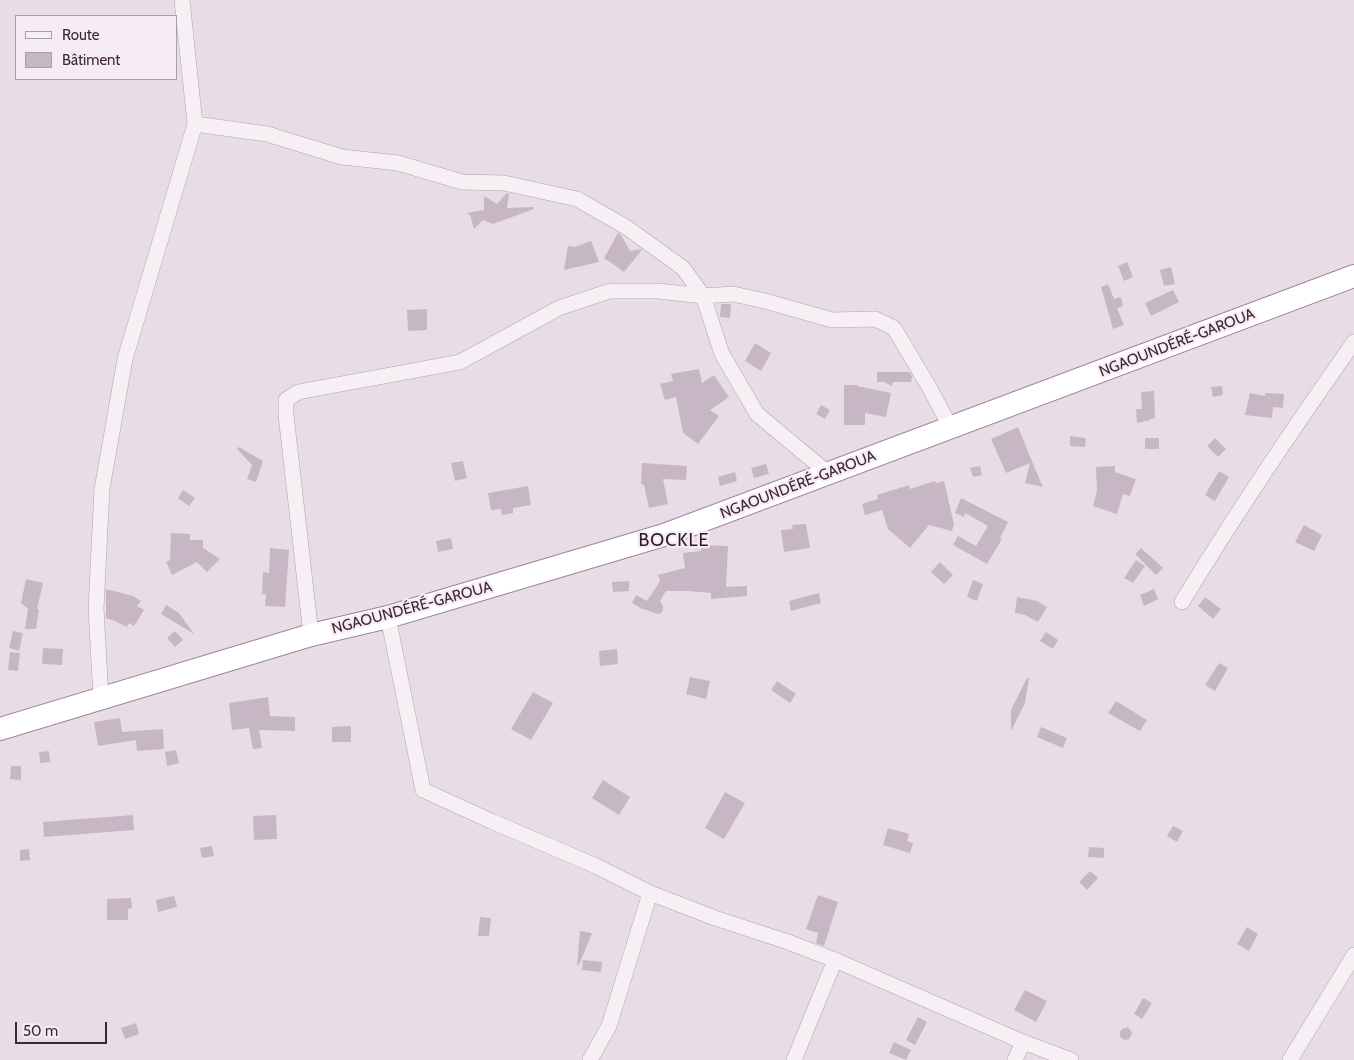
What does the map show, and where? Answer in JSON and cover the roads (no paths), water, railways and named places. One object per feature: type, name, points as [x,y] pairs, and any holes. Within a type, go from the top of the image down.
[{"type":"highway","name":"NGAOUNDÉRÉ-GAROUA","points":[[0,729],[311,634],[388,617],[664,536],[1354,276]]},
{"type":"street","points":[[101,699],[96,608],[102,489],[126,359],[195,124],[182,0]]},
{"type":"street","points":[[195,124],[267,134],[342,157],[398,163],[462,182],[504,183],[577,199],[626,227],[683,268],[703,296],[722,354],[757,414],[829,474]]},
{"type":"street","points":[[311,634],[286,416],[286,400],[298,392],[460,362],[559,308],[610,291],[658,291],[703,296],[733,294],[832,320],[875,319],[894,328],[951,428]]},
{"type":"street","points":[[1182,602],[1208,558],[1293,429],[1354,342]]},
{"type":"street","points":[[388,617],[423,790],[596,866],[650,893],[835,960],[1023,1042],[1071,1060]]},
{"type":"street","points":[[590,1060],[609,1026],[650,893]]},
{"type":"street","points":[[1290,1060],[1354,955]]},
{"type":"street","points":[[794,1060],[835,960]]},
{"type":"street","points":[[1015,1060],[1023,1042]]},
{"type":"district","name":"BOCKLE","points":[[674,541]]}]
